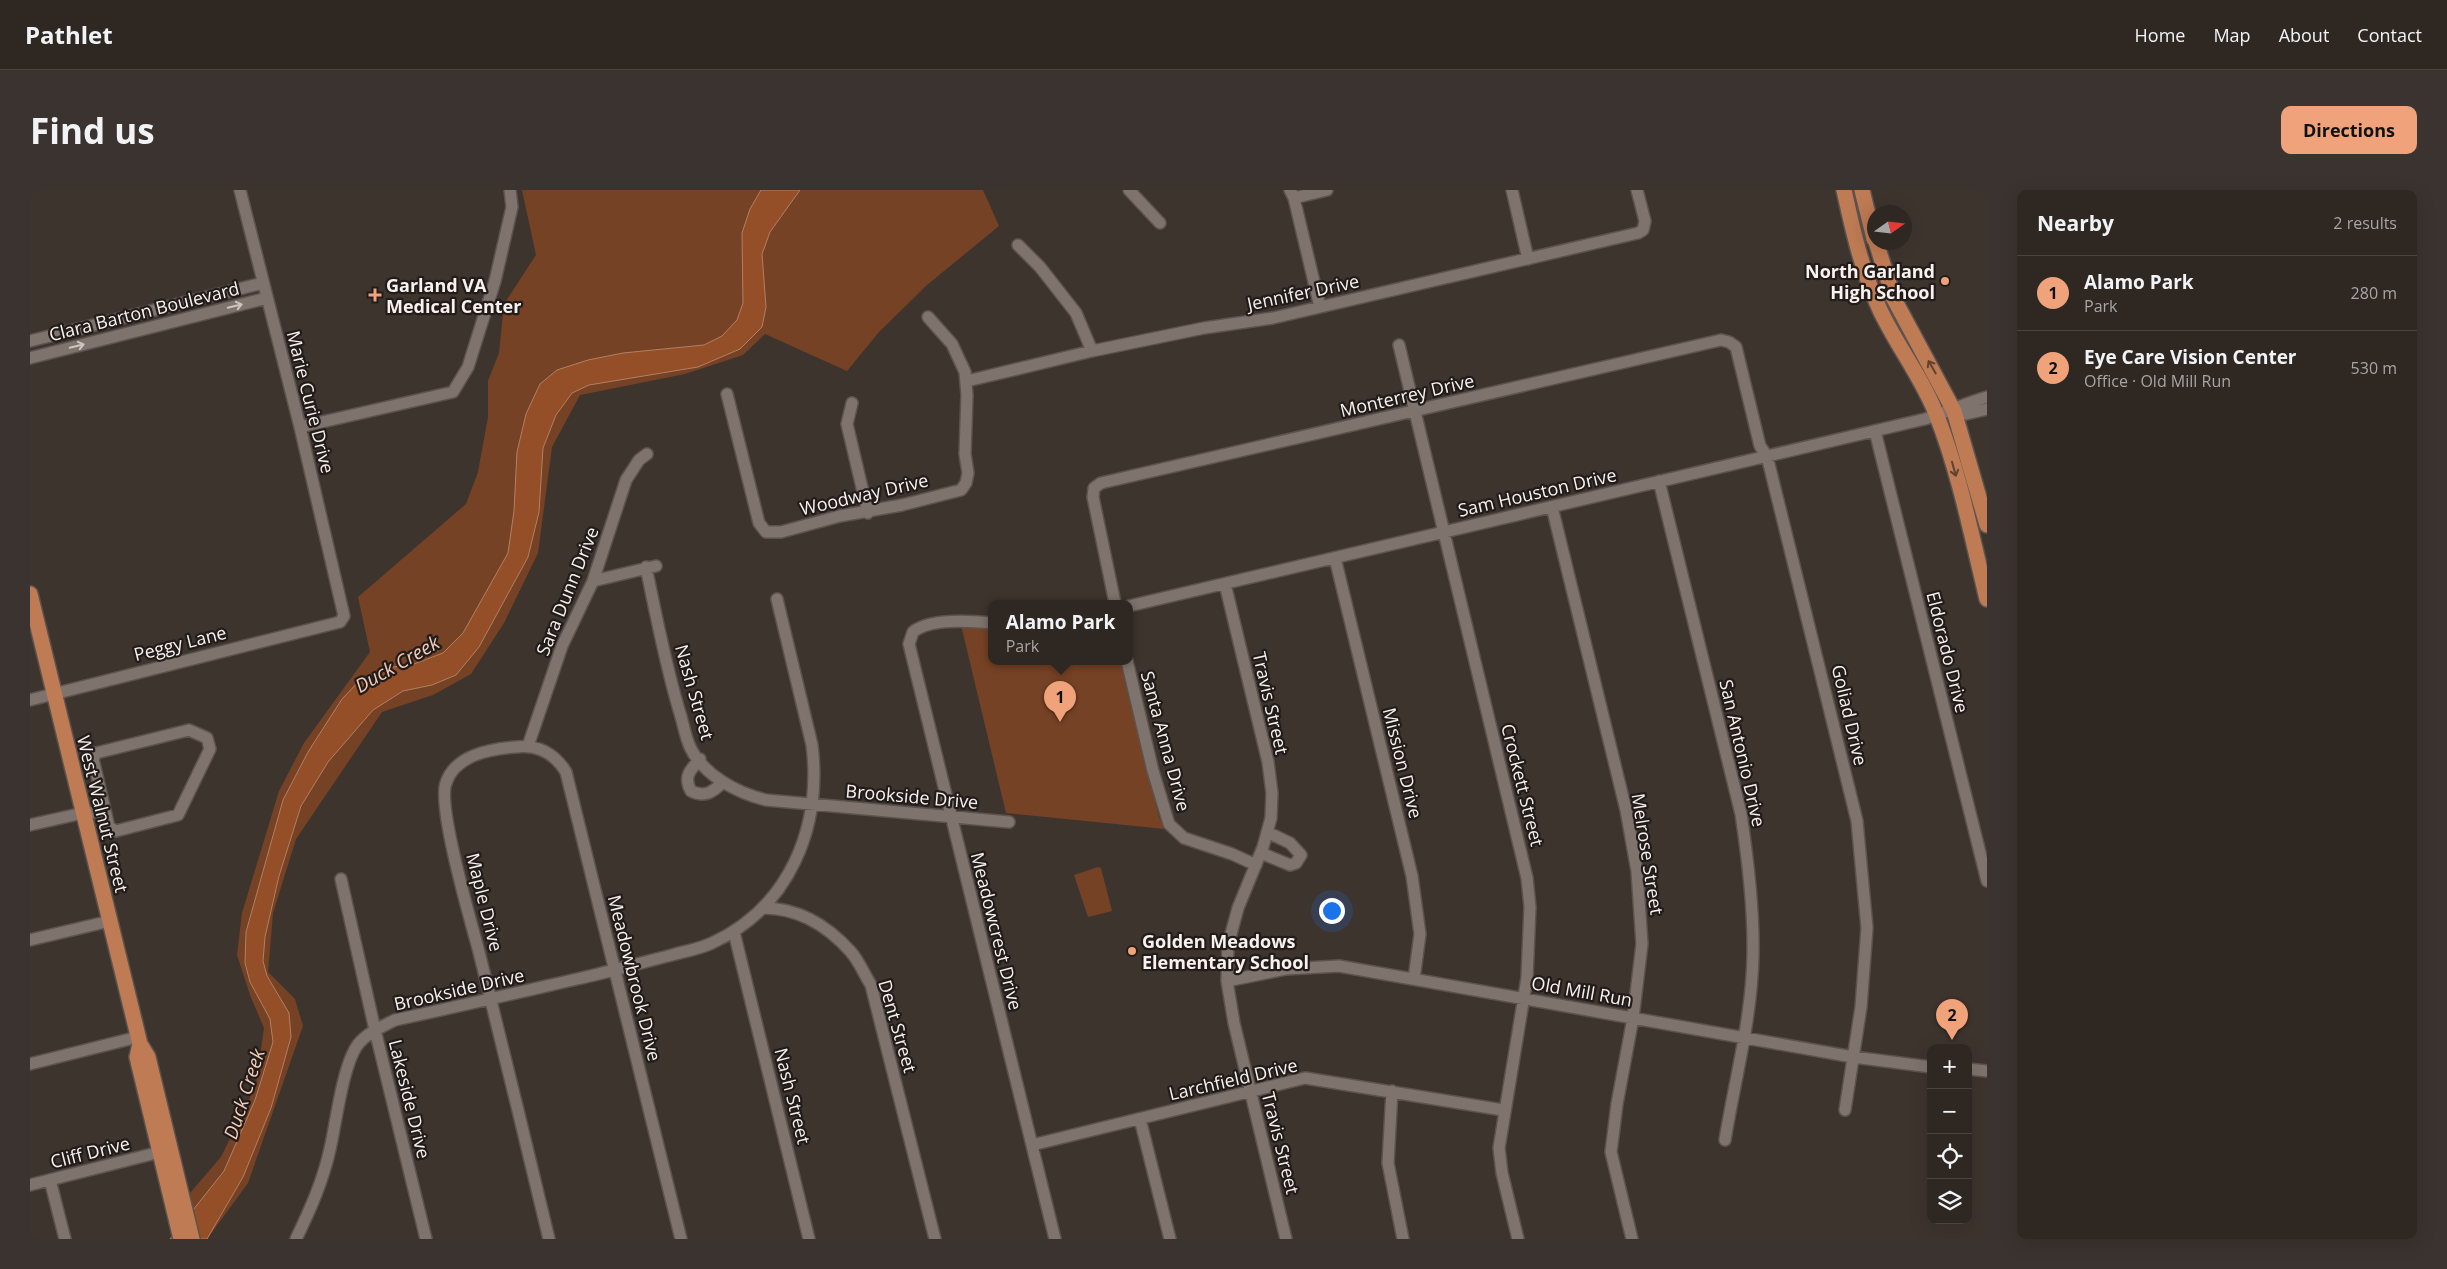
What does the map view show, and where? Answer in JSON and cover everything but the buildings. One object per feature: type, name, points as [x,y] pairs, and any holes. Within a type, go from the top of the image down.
[{"type":"main road","points":[[1844,190],[1867,279],[1886,321],[1937,416],[1955,470],[1987,599]]},
{"type":"main road","points":[[1862,190],[1867,210]]},
{"type":"main road","points":[[1851,223],[1867,219]]},
{"type":"main road","points":[[1878,250],[1887,281],[1902,316],[1942,385],[1954,410],[1987,525]]},
{"type":"main road","points":[[1886,321],[1902,316]]},
{"type":"main road","name":"West Walnut Street","points":[[30,594],[139,1041],[148,1057],[176,1198],[181,1239]]},
{"type":"main road","name":"West Walnut Street","points":[[139,1041],[137,1057],[160,1152],[192,1239]]},
{"type":"street","name":"Marie Curie Drive","points":[[240,190],[300,427],[344,616],[340,622]]},
{"type":"street","points":[[300,427],[453,392],[468,367],[495,281],[512,207],[510,190]]},
{"type":"street","points":[[1129,190],[1160,223]]},
{"type":"street","points":[[1320,307],[1292,194],[1327,190]]},
{"type":"street","points":[[1512,190],[1528,259]]},
{"type":"street","name":"Jennifer Drive","points":[[967,381],[1092,351],[1204,328],[1273,318],[1638,233],[1644,228],[1645,221],[1638,190]]},
{"type":"street","points":[[1018,245],[1040,267],[1076,313],[1092,351]]},
{"type":"street","name":"Clara Barton Boulevard","points":[[30,342],[263,282]]},
{"type":"street","name":"Clara Barton Boulevard","points":[[30,358],[267,298]]},
{"type":"street","points":[[928,317],[952,344],[967,381]]},
{"type":"street","name":"Monterrey Drive","points":[[1115,600],[1093,497],[1094,488],[1102,483],[1721,340],[1729,342]]},
{"type":"street","name":"Goliad Drive","points":[[1729,342],[1736,347],[1740,355],[1760,446],[1767,456],[1857,821],[1867,928],[1861,1006],[1844,1110]]},
{"type":"street","name":"Crockett Street","points":[[1398,345],[1527,878],[1530,907],[1525,998],[1503,1110],[1499,1148],[1502,1173],[1518,1239]]},
{"type":"street","name":"Woodway Drive","points":[[728,394],[759,524],[766,532],[781,532],[840,516],[868,513],[961,490],[966,483],[968,473],[964,437],[967,381]]},
{"type":"street","name":"Sam Houston Drive","points":[[1133,605],[1937,416],[1969,402],[1987,397]]},
{"type":"street","points":[[852,403],[847,424],[868,513]]},
{"type":"street","name":"Sam Houston Drive","points":[[1954,410],[1966,414],[1987,409]]},
{"type":"street","name":"Eldorado Drive","points":[[1875,431],[1987,881]]},
{"type":"street","name":"Sara Dunn Drive","points":[[528,746],[562,646],[593,581],[626,480],[639,460],[647,454]]},
{"type":"street","name":"San Antonio Drive","points":[[1660,481],[1741,814],[1749,866],[1753,955],[1743,1038],[1725,1140]]},
{"type":"street","name":"Melrose Street","points":[[1552,507],[1626,810],[1637,871],[1642,944],[1633,1018],[1617,1104],[1611,1152],[1632,1239]]},
{"type":"street","points":[[1971,534],[1987,530]]},
{"type":"street","name":"Mission Drive","points":[[1335,558],[1412,876],[1420,934],[1414,978]]},
{"type":"street","name":"Nash Street","points":[[593,581],[651,567],[675,696],[690,747],[723,782],[744,794],[766,800],[812,804]]},
{"type":"street","name":"Travis Street","points":[[1225,584],[1268,762],[1272,793],[1271,818],[1268,832],[1238,908],[1228,945],[1226,981],[1230,1008],[1286,1239]]},
{"type":"street","points":[[763,908],[783,884],[800,853],[812,804],[815,766],[812,745],[777,598]]},
{"type":"street","name":"Meadowcrest Drive","points":[[988,623],[971,621],[936,624],[918,628],[913,632],[909,644],[1054,1239]]},
{"type":"street","name":"Peggy Lane","points":[[30,700],[340,622]]},
{"type":"street","name":"Santa Anna Drive","points":[[1128,665],[1153,771],[1169,824],[1184,838],[1232,854],[1256,865]]},
{"type":"street","name":"West Walnut Street","points":[[190,730],[208,738],[210,749],[178,815],[116,831],[109,827],[105,812],[92,759],[96,753],[190,730]]},
{"type":"street","name":"Meadowbrook Drive","points":[[528,746],[544,750],[558,759],[566,772],[681,1239]]},
{"type":"street","name":"Maple Drive","points":[[528,746],[479,754],[463,761],[453,770],[446,782],[443,797],[461,880],[549,1239]]},
{"type":"street","points":[[700,759],[686,778],[691,791],[706,795],[713,792],[723,782]]},
{"type":"street","name":"Brookside Drive","points":[[812,804],[1009,822]]},
{"type":"street","points":[[30,825],[83,813],[105,812]]},
{"type":"street","points":[[1261,853],[1290,865],[1296,863],[1301,855],[1290,844],[1268,832]]},
{"type":"street","name":"Lakeside Drive","points":[[341,879],[375,1030],[426,1239]]},
{"type":"street","name":"Brookside Drive","points":[[296,1239],[318,1191],[330,1151],[351,1057],[359,1043],[375,1030],[395,1020],[615,970],[710,944],[734,932],[763,908]]},
{"type":"street","name":"Dent Street","points":[[763,908],[784,908],[812,920],[826,929],[851,952],[871,985],[934,1239]]},
{"type":"street","points":[[30,940],[110,921]]},
{"type":"street","name":"Nash Street","points":[[734,932],[809,1239]]},
{"type":"street","name":"Old Mill Run","points":[[1226,981],[1286,969],[1339,966],[1852,1057],[1927,1066]]},
{"type":"street","points":[[30,1064],[139,1041]]},
{"type":"street","points":[[1972,1069],[1987,1071]]},
{"type":"street","name":"Larchfield Drive","points":[[1032,1145],[1305,1078],[1392,1090],[1503,1110]]},
{"type":"street","points":[[1392,1090],[1388,1163],[1402,1239]]},
{"type":"street","points":[[1140,1119],[1170,1239]]},
{"type":"street","name":"Cliff Drive","points":[[30,1185],[160,1152]]},
{"type":"street","points":[[50,1180],[65,1239]]},
{"type":"street","points":[[303,1224],[307,1239]]},
{"type":"shaded area","points":[[522,190],[983,190],[999,226],[927,285],[879,332],[847,371],[765,334],[743,355],[685,374],[580,395],[552,447],[538,553],[504,623],[471,674],[433,695],[382,712],[296,839],[273,913],[268,972],[295,999],[303,1026],[248,1183],[207,1239],[199,1239],[190,1193],[221,1157],[256,1085],[264,1028],[250,995],[237,955],[242,913],[279,791],[304,743],[370,652],[358,597],[466,504],[478,472],[488,417],[488,381],[499,353],[504,304],[536,255]]},
{"type":"shaded area","points":[[761,190],[800,190],[770,232],[762,254],[766,307],[762,327],[740,349],[698,367],[589,385],[572,393],[556,415],[543,448],[539,512],[528,557],[479,647],[456,675],[432,685],[403,691],[373,710],[328,762],[301,806],[279,876],[265,937],[263,961],[267,976],[289,1013],[291,1037],[271,1108],[243,1177],[207,1239],[170,1239],[224,1171],[255,1100],[273,1042],[270,1019],[250,982],[245,963],[246,932],[283,800],[308,752],[342,699],[361,679],[387,668],[414,664],[443,653],[463,633],[508,553],[514,511],[517,452],[526,414],[540,384],[557,370],[588,360],[623,353],[704,345],[722,336],[737,320],[743,303],[742,233],[750,209]]},
{"type":"shaded area","points":[[961,625],[988,629],[988,665],[1121,665],[1159,817],[1165,829],[1006,813]]},
{"type":"shaded area","points":[[1098,867],[1101,868],[1112,911],[1088,917],[1074,875]]},
{"type":"place","name":"North Garland High School","points":[[1945,281]]},
{"type":"place","name":"Garland VA Medical Center","points":[[375,295]]},
{"type":"place","name":"Alamo Park","points":[[1060,722]]},
{"type":"place","name":"Golden Meadows Elementary School","points":[[1132,951]]},
{"type":"place","name":"Eye Care Vision Center","points":[[1952,1040]]},
{"type":"water label","name":"Duck Creek","points":[[397,664]]},
{"type":"water label","name":"Duck Creek","points":[[244,1094]]}]
